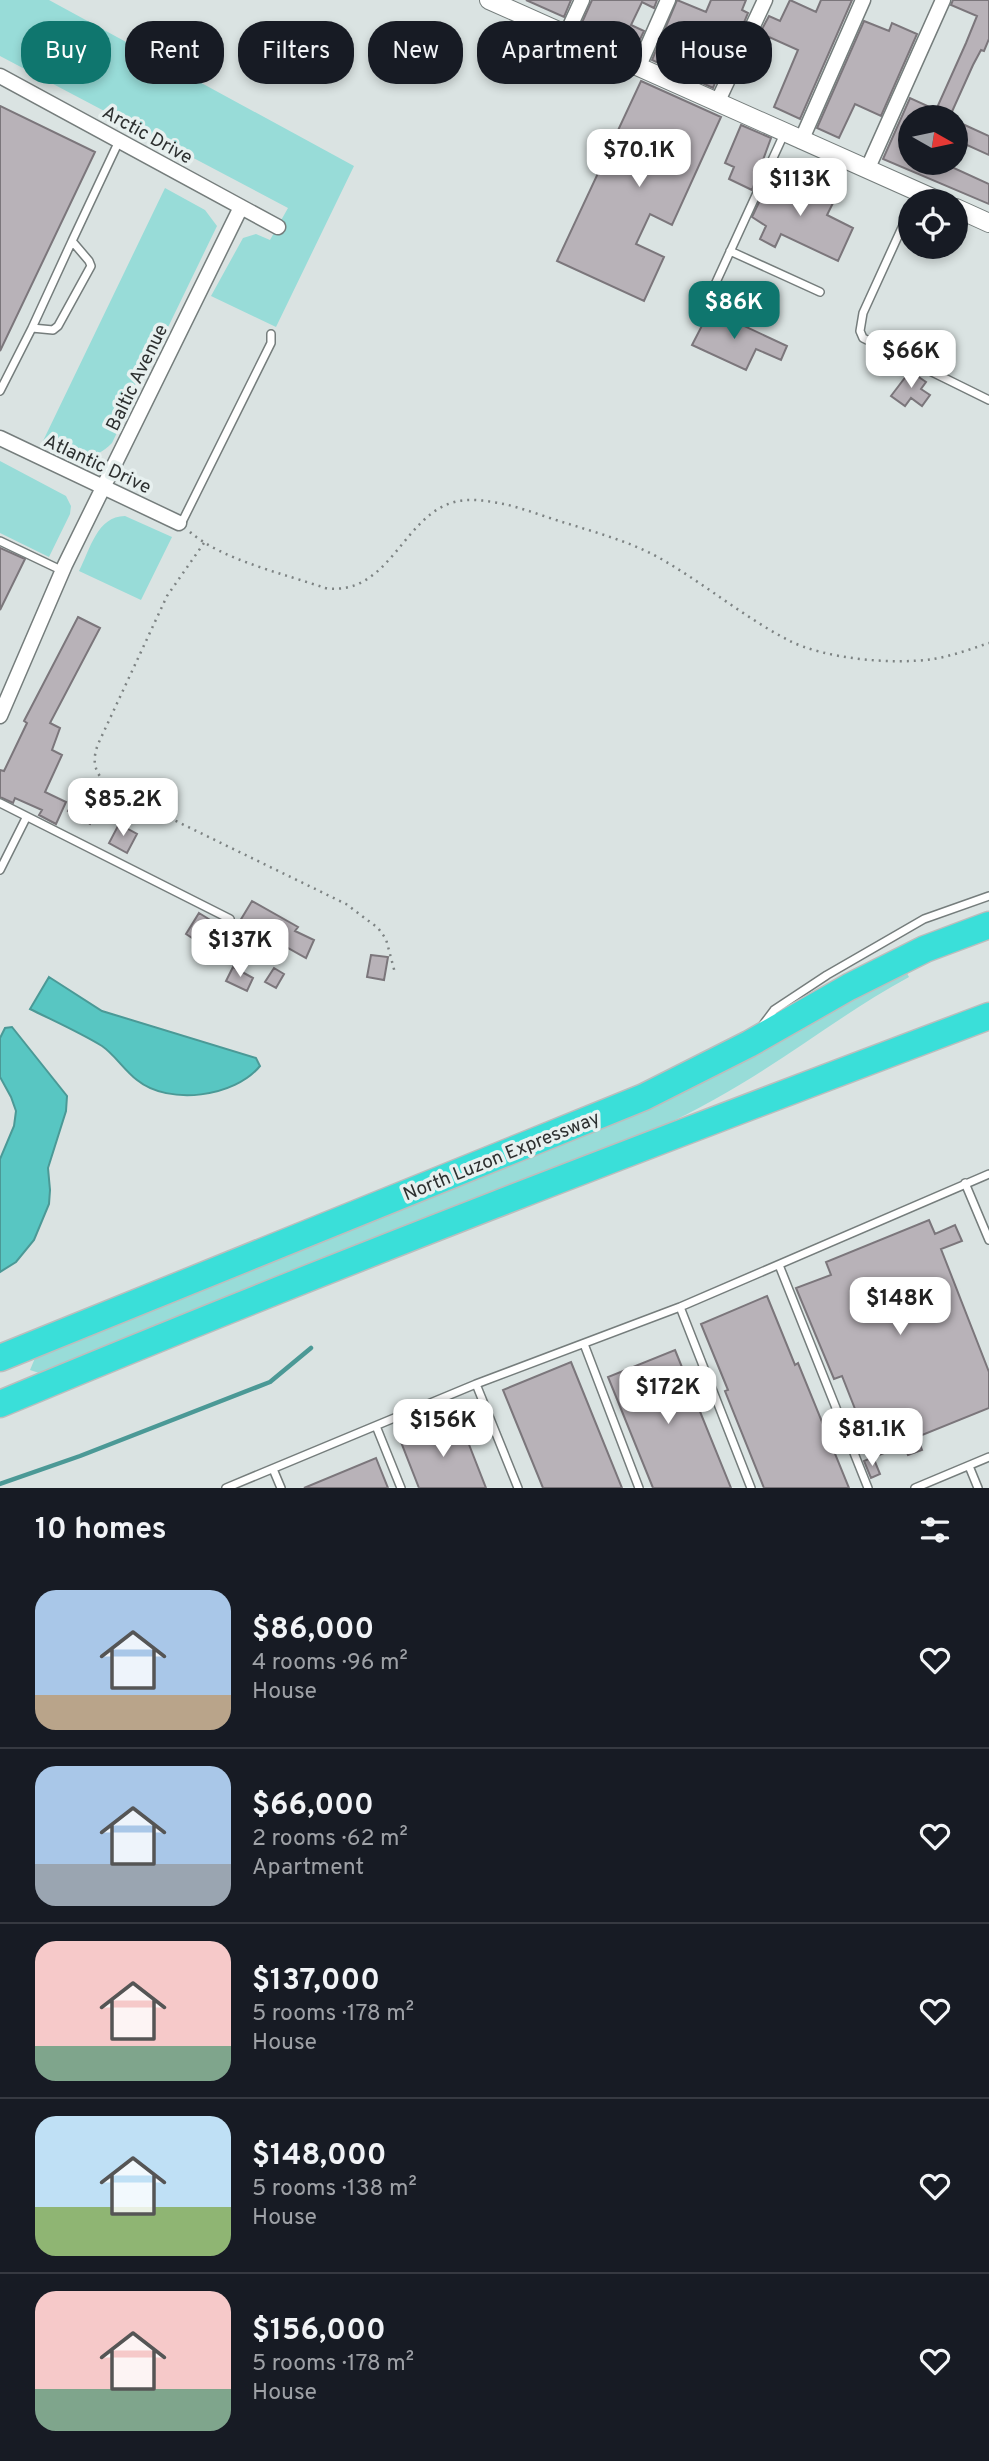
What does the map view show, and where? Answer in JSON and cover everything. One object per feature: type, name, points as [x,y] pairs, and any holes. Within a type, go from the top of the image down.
[{"type":"highway","name":"North Luzon Expressway","points":[[0,1358],[644,1097],[925,949],[989,925]]},
{"type":"highway","points":[[0,1404],[391,1245],[659,1140],[989,1016]]},
{"type":"street","points":[[572,21],[582,0]]},
{"type":"street","points":[[642,59],[668,0]]},
{"type":"street","points":[[717,103],[765,0]]},
{"type":"street","points":[[801,141],[863,0]]},
{"type":"street","points":[[867,170],[943,0]]},
{"type":"street","points":[[494,1],[536,21]]},
{"type":"street","points":[[642,70],[867,170],[901,189]]},
{"type":"street","name":"Arctic Drive","points":[[0,76],[278,227]]},
{"type":"street","name":"Baltic Avenue","points":[[0,716],[64,568],[241,206]]},
{"type":"street","points":[[968,213],[989,223]]},
{"type":"street","name":"Atlantic Drive","points":[[0,438],[180,524]]},
{"type":"lane","points":[[701,315],[784,134]]},
{"type":"lane","points":[[0,391],[119,140]]},
{"type":"lane","points":[[898,236],[863,313],[860,331],[863,338],[989,400]]},
{"type":"lane","points":[[32,328],[53,330],[58,326],[91,266],[72,241]]},
{"type":"lane","points":[[730,251],[820,292]]},
{"type":"lane","points":[[180,524],[271,343],[271,334]]},
{"type":"lane","points":[[0,541],[64,568]]},
{"type":"lane","points":[[0,803],[230,919]]},
{"type":"lane","points":[[0,870],[26,818]]},
{"type":"lane","points":[[749,1044],[774,1010],[827,975],[924,919],[989,896]]},
{"type":"lane","points":[[226,1488],[476,1384],[680,1307],[989,1174]]},
{"type":"lane","points":[[965,1183],[989,1240]]},
{"type":"lane","points":[[779,1265],[868,1488]]},
{"type":"lane","points":[[680,1307],[751,1488]]},
{"type":"lane","points":[[584,1344],[639,1488]]},
{"type":"lane","points":[[476,1384],[518,1488]]},
{"type":"lane","points":[[376,1426],[401,1488]]},
{"type":"lane","points":[[915,1488],[989,1457]]},
{"type":"lane","points":[[969,1466],[978,1488]]},
{"type":"lane","points":[[273,1469],[282,1488]]},
{"type":"path","points":[[180,524],[204,543],[236,557],[325,587],[345,588],[352,587],[376,573],[439,509],[467,500],[487,501],[535,513],[643,550],[663,560],[768,629],[809,649],[882,660],[917,660],[948,656],[989,643]]},
{"type":"path","points":[[204,543],[167,596],[94,752],[94,764],[105,784],[137,802],[346,904],[378,929],[388,946],[395,973]]},
{"type":"shaded area","points":[[0,0],[49,0],[88,21],[21,21],[21,67],[0,56]]},
{"type":"shaded area","points":[[111,34],[125,41],[125,84],[203,84],[354,166],[276,327],[211,296],[243,238],[256,234],[270,240],[288,208],[53,84],[111,84]]},
{"type":"shaded area","points":[[165,188],[205,210],[217,226],[112,443],[87,456],[70,453],[43,441]]},
{"type":"shaded area","points":[[0,461],[66,496],[71,506],[70,514],[49,557],[0,533]]},
{"type":"shaded area","points":[[125,516],[172,537],[141,600],[79,571],[101,528],[115,518]]},
{"type":"shaded area","points":[[904,967],[909,977],[866,1002],[762,1071],[700,1107],[631,1141],[48,1376],[30,1370],[38,1351],[350,1224]]},
{"type":"shaded area","points":[[49,977],[102,1011],[256,1058],[260,1066],[249,1077],[219,1091],[183,1095],[150,1088],[132,1076],[102,1046],[30,1009]]},
{"type":"shaded area","points":[[12,1027],[67,1096],[66,1111],[48,1168],[49,1204],[34,1240],[16,1262],[0,1272],[0,1159],[14,1126],[16,1111],[0,1077],[0,1038],[5,1028]]},
{"type":"building","points":[[526,0],[571,0],[564,17]]},
{"type":"building","points":[[592,0],[657,0],[654,8],[642,2],[633,21],[583,21]]},
{"type":"building","points":[[677,0],[706,12],[711,0],[746,0],[742,10],[748,13],[745,21],[668,21]]},
{"type":"building","points":[[790,0],[816,12],[821,0],[852,0],[800,119],[774,107],[798,50],[772,38],[772,21],[766,21],[769,16],[780,21]]},
{"type":"building","points":[[953,0],[989,0],[989,39],[973,65],[955,105],[938,105],[977,16],[951,5]]},
{"type":"building","points":[[864,21],[889,31],[892,23],[917,34],[881,116],[855,104],[839,138],[817,128]]},
{"type":"building","points":[[642,81],[721,117],[672,225],[650,214],[636,244],[664,257],[644,301],[557,261]]},
{"type":"building","points":[[910,98],[925,105],[907,105]]},
{"type":"building","points":[[0,106],[95,152],[0,351]]},
{"type":"building","points":[[741,125],[771,138],[752,190],[729,179],[734,167],[725,163]]},
{"type":"building","points":[[898,125],[898,165],[883,159]]},
{"type":"building","points":[[968,126],[989,136],[989,155],[968,145]]},
{"type":"building","points":[[773,173],[833,203],[827,215],[853,228],[838,261],[781,234],[775,247],[760,239],[766,226],[752,217]]},
{"type":"building","points":[[968,174],[989,184],[989,204],[968,195],[968,189],[954,189],[921,175]]},
{"type":"building","points":[[710,310],[787,346],[781,360],[756,349],[746,370],[692,345]]},
{"type":"building","points":[[910,371],[926,382],[921,389],[930,395],[922,406],[911,398],[905,406],[891,396]]},
{"type":"building","points":[[0,548],[25,559],[0,610]]},
{"type":"building","points":[[78,617],[100,628],[50,723],[60,728],[52,750],[62,755],[45,792],[66,802],[56,824],[39,815],[42,810],[15,798],[13,803],[0,797],[0,770],[4,771],[27,723],[24,721]]},
{"type":"building","points":[[75,799],[97,813],[90,824],[68,811]]},
{"type":"building","points":[[119,824],[137,834],[127,853],[109,843]]},
{"type":"building","points":[[252,901],[298,927],[295,931],[314,940],[306,958],[240,921]]},
{"type":"building","points":[[199,913],[220,926],[206,947],[186,934]]},
{"type":"building","points":[[371,955],[388,957],[384,980],[367,977]]},
{"type":"building","points":[[233,967],[253,978],[247,991],[226,981]]},
{"type":"building","points":[[274,968],[284,974],[276,988],[265,982]]},
{"type":"building","points":[[929,1220],[935,1234],[955,1225],[962,1241],[941,1249],[989,1372],[989,1408],[917,1437],[922,1450],[908,1455],[904,1445],[874,1457],[842,1376],[834,1379],[796,1288],[831,1275],[826,1262]]},
{"type":"building","points":[[767,1296],[795,1365],[798,1363],[849,1488],[764,1488],[701,1324]]},
{"type":"building","points":[[675,1350],[731,1488],[653,1488],[608,1377]]},
{"type":"building","points":[[571,1362],[622,1488],[543,1488],[503,1390]]},
{"type":"building","points":[[459,1419],[486,1488],[419,1488],[401,1442]]},
{"type":"building","points":[[873,1457],[880,1474],[871,1478],[864,1461]]},
{"type":"building","points":[[376,1458],[388,1488],[304,1488]]},
{"type":"waterway","points":[[0,1484],[270,1382],[311,1348]]}]
